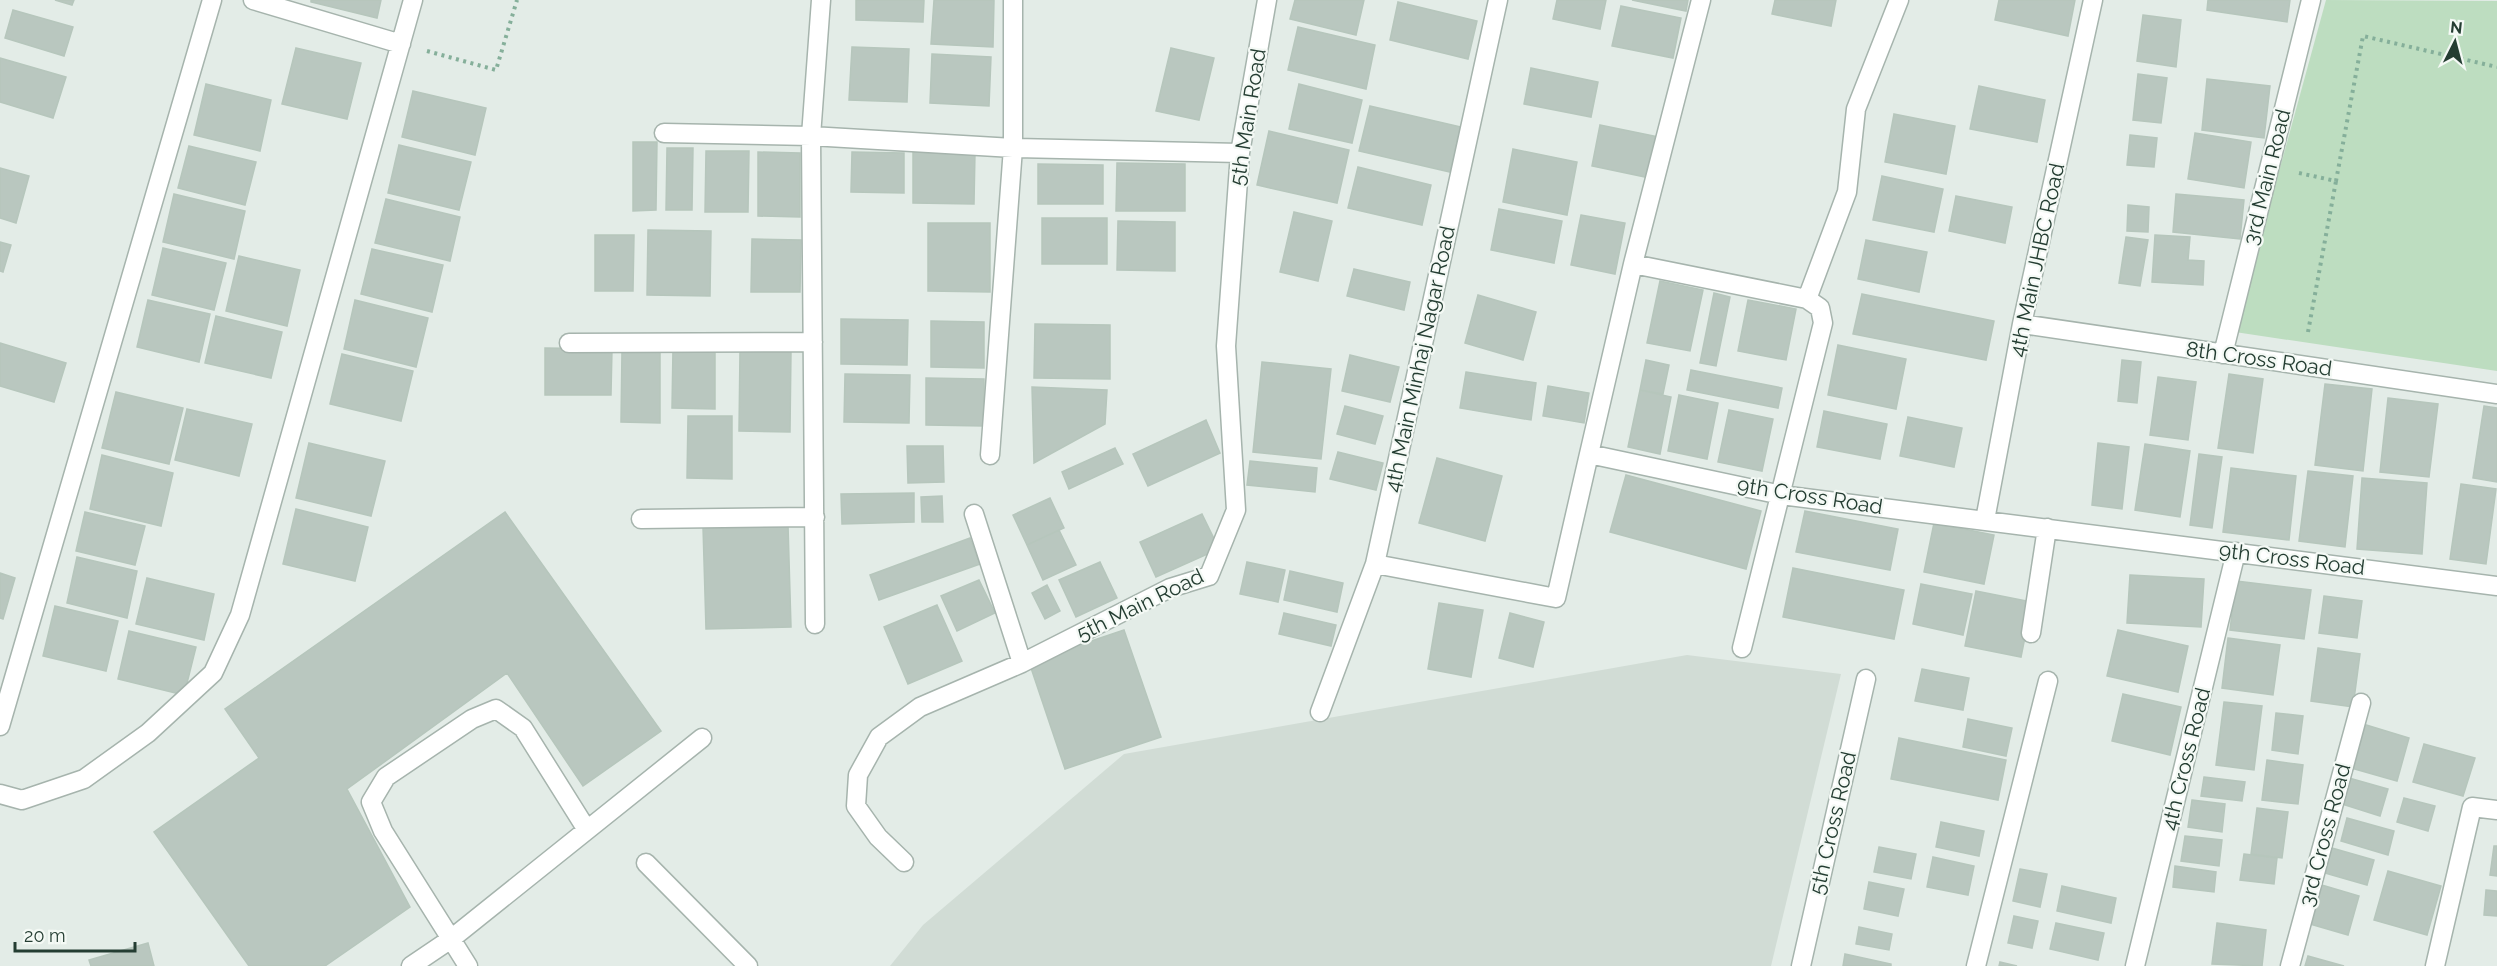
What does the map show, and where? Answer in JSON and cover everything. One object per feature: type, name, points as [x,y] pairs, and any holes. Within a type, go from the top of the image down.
[{"type":"street","points":[[0,726],[212,0]]},
{"type":"street","points":[[253,0],[400,44]]},
{"type":"street","points":[[0,794],[22,800],[84,779],[148,733],[213,673],[240,615],[413,0]]},
{"type":"street","points":[[814,624],[811,136],[820,0]]},
{"type":"street","points":[[990,454],[1013,148],[1013,0]]},
{"type":"street","name":"5th Main Road","points":[[904,862],[878,837],[856,806],[858,775],[879,737],[920,707],[1022,663],[1170,588],[1209,576],[1236,510],[1226,346],[1240,153],[1267,0]]},
{"type":"street","name":"4th Main Minhaj Nagar Road","points":[[1320,712],[1375,564],[1498,0]]},
{"type":"street","points":[[1375,564],[1556,598],[1633,264],[1701,0]]},
{"type":"street","points":[[1807,299],[1847,192],[1856,109],[1899,0]]},
{"type":"street","name":"4th Main JHBC Road","points":[[1985,520],[2022,324],[2093,0]]},
{"type":"street","name":"3rd Main Road","points":[[2223,354],[2311,0]]},
{"type":"street","points":[[664,133],[811,136],[1013,148],[1240,153]]},
{"type":"street","points":[[1633,264],[1807,299],[1820,308],[1823,323],[1742,648]]},
{"type":"street","name":"8th Cross Road","points":[[2022,324],[2497,394]]},
{"type":"street","points":[[569,344],[813,342]]},
{"type":"street","name":"9th Cross Road","points":[[1589,454],[1781,495],[2497,586]]},
{"type":"street","points":[[974,514],[1022,663]]},
{"type":"street","points":[[641,519],[815,517]]},
{"type":"street","points":[[2031,633],[2047,528]]},
{"type":"street","name":"4th Cross Road","points":[[2135,966],[2236,552]]},
{"type":"street","name":"5th Cross Road","points":[[1801,966],[1866,680]]},
{"type":"street","points":[[1976,966],[2048,681]]},
{"type":"street","name":"3rd Cross Road","points":[[2290,966],[2361,704]]},
{"type":"street","points":[[468,966],[383,831],[371,802],[386,777],[472,719],[496,709],[523,728],[587,830]]},
{"type":"street","points":[[411,966],[451,939],[702,738]]},
{"type":"street","points":[[2435,966],[2472,807],[2497,810]]},
{"type":"street","points":[[646,863],[748,966]]},
{"type":"path","points":[[400,44],[496,70],[517,0]]},
{"type":"path","points":[[2308,332],[2363,36],[2497,67]]},
{"type":"path","points":[[2269,168],[2336,181]]},
{"type":"shaded area","points":[[1687,655],[1841,674],[1771,966],[890,966],[923,925],[1124,754]]},
{"type":"green space","points":[[2326,0],[2497,1],[2497,371],[2235,332]]},
{"type":"building","points":[[55,0],[74,0],[72,5]]},
{"type":"building","points":[[311,0],[381,0],[377,18],[311,2]]},
{"type":"building","points":[[856,0],[924,0],[923,22],[856,20]]},
{"type":"building","points":[[934,0],[994,0],[993,47],[931,44]]},
{"type":"building","points":[[1295,0],[1364,0],[1356,35],[1290,19]]},
{"type":"building","points":[[1557,0],[1606,0],[1600,29],[1553,19]]},
{"type":"building","points":[[1632,0],[1688,0],[1686,11]]},
{"type":"building","points":[[1775,0],[1836,0],[1831,26],[1772,14]]},
{"type":"building","points":[[1999,0],[2075,0],[2068,36],[1995,20]]},
{"type":"building","points":[[2208,0],[2290,0],[2287,22],[2207,10]]},
{"type":"building","points":[[1398,2],[1477,21],[1468,59],[1390,40]]},
{"type":"building","points":[[1621,6],[1681,18],[1673,58],[1612,46]]},
{"type":"building","points":[[13,10],[73,27],[64,56],[5,38]]},
{"type":"building","points":[[2143,15],[2181,20],[2176,67],[2137,61]]},
{"type":"building","points":[[1298,27],[1375,45],[1366,89],[1288,70]]},
{"type":"building","points":[[852,47],[909,49],[907,102],[849,100]]},
{"type":"building","points":[[296,48],[361,63],[347,119],[282,104]]},
{"type":"building","points":[[1171,48],[1214,58],[1199,120],[1156,111]]},
{"type":"building","points":[[932,54],[991,57],[989,106],[930,103]]},
{"type":"building","points":[[0,58],[66,77],[53,118],[0,102]]},
{"type":"building","points":[[1531,68],[1598,82],[1591,117],[1524,104]]},
{"type":"building","points":[[2138,74],[2167,78],[2161,123],[2133,120]]},
{"type":"building","points":[[2207,79],[2270,86],[2264,138],[2202,130]]},
{"type":"building","points":[[206,84],[271,100],[260,151],[194,135]]},
{"type":"building","points":[[1299,84],[1362,100],[1352,143],[1289,129]]},
{"type":"building","points":[[1979,86],[2045,100],[2037,142],[1970,129]]},
{"type":"building","points":[[413,91],[486,108],[475,155],[402,137]]},
{"type":"building","points":[[1370,106],[1461,127],[1450,172],[1359,151]]},
{"type":"building","points":[[1894,114],[1955,126],[1946,174],[1885,162]]},
{"type":"building","points":[[1600,125],[1659,137],[1650,178],[1592,166]]},
{"type":"building","points":[[1269,131],[1349,150],[1337,203],[1257,185]]},
{"type":"building","points":[[2195,133],[2251,142],[2244,188],[2188,179]]},
{"type":"building","points":[[2130,135],[2157,138],[2154,167],[2127,165]]},
{"type":"building","points":[[633,142],[657,142],[656,210],[633,211]]},
{"type":"building","points":[[399,145],[471,162],[459,210],[388,193]]},
{"type":"building","points":[[189,146],[256,162],[245,205],[178,188]]},
{"type":"building","points":[[667,148],[693,148],[692,210],[666,210]]},
{"type":"building","points":[[1513,149],[1577,162],[1567,215],[1503,202]]},
{"type":"building","points":[[706,151],[749,151],[748,212],[705,212]]},
{"type":"building","points":[[758,152],[800,153],[800,217],[758,216]]},
{"type":"building","points":[[852,152],[904,153],[904,193],[851,192]]},
{"type":"building","points":[[913,152],[975,152],[974,204],[913,203]]},
{"type":"building","points":[[1117,163],[1185,164],[1185,211],[1116,211]]},
{"type":"building","points":[[1038,164],[1103,165],[1103,204],[1038,204]]},
{"type":"building","points":[[1358,167],[1431,185],[1422,225],[1348,208]]},
{"type":"building","points":[[0,168],[29,176],[16,223],[0,218]]},
{"type":"building","points":[[1882,176],[1943,189],[1934,232],[1873,220]]},
{"type":"building","points":[[174,194],[245,211],[234,259],[163,242]]},
{"type":"building","points":[[2176,194],[2244,200],[2240,239],[2173,232]]},
{"type":"building","points":[[1956,196],[2012,207],[2005,243],[1949,231]]},
{"type":"building","points":[[386,199],[460,217],[450,261],[375,243]]},
{"type":"building","points":[[2128,205],[2149,207],[2148,232],[2127,231]]},
{"type":"building","points":[[1499,209],[1562,221],[1554,263],[1491,250]]},
{"type":"building","points":[[1294,212],[1332,221],[1318,281],[1280,272]]},
{"type":"building","points":[[1581,215],[1625,223],[1615,274],[1571,265]]},
{"type":"building","points":[[1042,218],[1107,218],[1107,264],[1042,264]]},
{"type":"building","points":[[1118,221],[1175,222],[1175,271],[1117,270]]},
{"type":"building","points":[[928,223],[990,223],[990,292],[928,291]]},
{"type":"building","points":[[648,230],[711,231],[710,296],[647,295]]},
{"type":"building","points":[[595,235],[634,235],[633,291],[595,291]]},
{"type":"building","points":[[2155,235],[2190,237],[2188,260],[2204,261],[2203,285],[2152,282]]},
{"type":"building","points":[[2126,237],[2148,240],[2140,286],[2119,283]]},
{"type":"building","points":[[752,239],[801,240],[800,292],[751,292]]},
{"type":"building","points":[[1866,240],[1927,252],[1919,292],[1858,279]]},
{"type":"building","points":[[0,242],[11,245],[3,272],[0,271]]},
{"type":"building","points":[[163,248],[226,263],[214,310],[152,295]]},
{"type":"building","points":[[372,249],[443,265],[432,312],[361,294]]},
{"type":"building","points":[[239,256],[300,270],[287,326],[226,311]]},
{"type":"building","points":[[1354,269],[1410,282],[1404,310],[1347,296]]},
{"type":"building","points":[[1660,281],[1703,290],[1690,351],[1647,343]]},
{"type":"building","points":[[1714,293],[1730,297],[1716,366],[1700,363]]},
{"type":"building","points":[[1862,294],[1994,321],[1986,360],[1853,334]]},
{"type":"building","points":[[1478,295],[1536,312],[1523,360],[1465,343]]},
{"type":"building","points":[[148,300],[210,314],[199,362],[137,347]]},
{"type":"building","points":[[355,300],[428,318],[416,367],[344,349]]},
{"type":"building","points":[[1748,300],[1796,309],[1786,360],[1738,351]]},
{"type":"building","points":[[216,316],[282,332],[271,378],[205,363]]},
{"type":"building","points":[[841,319],[908,320],[907,365],[841,364]]},
{"type":"building","points":[[931,321],[984,322],[984,368],[931,367]]},
{"type":"building","points":[[1035,324],[1110,325],[1110,379],[1034,378]]},
{"type":"building","points":[[0,343],[66,363],[54,402],[0,386]]},
{"type":"building","points":[[1838,345],[1906,359],[1896,409],[1828,395]]},
{"type":"building","points":[[545,348],[612,349],[611,395],[545,395]]},
{"type":"building","points":[[673,348],[715,349],[715,409],[672,408]]},
{"type":"building","points":[[622,351],[660,352],[660,423],[621,422]]},
{"type":"building","points":[[740,351],[791,351],[790,432],[739,431]]},
{"type":"building","points":[[342,354],[413,371],[401,421],[330,404]]},
{"type":"building","points":[[1350,355],[1399,367],[1390,402],[1342,391]]},
{"type":"building","points":[[1646,360],[1669,365],[1663,394],[1640,390]]},
{"type":"building","points":[[2122,360],[2141,362],[2137,403],[2118,401]]},
{"type":"building","points":[[1262,362],[1331,369],[1321,459],[1253,452]]},
{"type":"building","points":[[1691,370],[1782,388],[1778,408],[1687,390]]},
{"type":"building","points":[[1466,372],[1536,383],[1531,420],[1460,408]]},
{"type":"building","points":[[845,374],[910,375],[909,423],[844,422]]},
{"type":"building","points":[[2229,374],[2263,379],[2253,453],[2218,448]]},
{"type":"building","points":[[2158,377],[2196,382],[2188,440],[2150,435]]},
{"type":"building","points":[[926,378],[984,379],[984,426],[926,425]]},
{"type":"building","points":[[2325,384],[2372,389],[2363,471],[2315,465]]},
{"type":"building","points":[[1548,386],[1589,393],[1584,423],[1543,416]]},
{"type":"building","points":[[1032,387],[1107,390],[1105,424],[1034,463]]},
{"type":"building","points":[[1640,390],[1671,397],[1660,454],[1628,447]]},
{"type":"building","points":[[116,392],[183,408],[169,464],[102,448]]},
{"type":"building","points":[[1679,395],[1718,403],[1707,459],[1668,451]]},
{"type":"building","points":[[2388,398],[2438,404],[2429,477],[2380,472]]},
{"type":"building","points":[[1345,406],[1383,416],[1375,444],[1337,434]]},
{"type":"building","points":[[2484,406],[2497,408],[2497,482],[2473,478]]},
{"type":"building","points":[[187,409],[252,424],[239,476],[175,460]]},
{"type":"building","points":[[1729,410],[1773,419],[1762,471],[1718,462]]},
{"type":"building","points":[[1824,411],[1887,424],[1880,459],[1817,447]]},
{"type":"building","points":[[688,416],[732,416],[732,479],[687,478]]},
{"type":"building","points":[[1908,417],[1962,428],[1954,467],[1900,456]]},
{"type":"building","points":[[1206,420],[1220,453],[1148,486],[1133,454]]},
{"type":"building","points":[[309,443],[385,461],[371,516],[296,498]]},
{"type":"building","points":[[2098,443],[2129,447],[2122,509],[2092,505]]},
{"type":"building","points":[[2145,444],[2190,451],[2180,517],[2135,510]]},
{"type":"building","points":[[907,446],[943,446],[944,482],[908,483]]},
{"type":"building","points":[[1115,448],[1123,464],[1069,489],[1062,472]]},
{"type":"building","points":[[1338,452],[1383,463],[1376,490],[1330,479]]},
{"type":"building","points":[[2199,454],[2222,457],[2212,528],[2190,525]]},
{"type":"building","points":[[102,455],[173,473],[161,526],[90,509]]},
{"type":"building","points":[[1437,458],[1502,476],[1485,541],[1419,523]]},
{"type":"building","points":[[1250,461],[1317,468],[1315,492],[1247,485]]},
{"type":"building","points":[[2231,468],[2296,476],[2289,540],[2223,532]]},
{"type":"building","points":[[2308,471],[2353,476],[2345,547],[2299,541]]},
{"type":"building","points":[[1626,475],[1761,511],[1746,569],[1610,532]]},
{"type":"building","points":[[2362,478],[2427,483],[2422,554],[2357,549]]},
{"type":"building","points":[[2461,484],[2496,489],[2486,564],[2450,559]]},
{"type":"building","points":[[914,493],[914,522],[842,524],[841,494]]},
{"type":"building","points":[[942,496],[943,522],[922,522],[921,497]]},
{"type":"building","points":[[1050,498],[1064,528],[1027,545],[1013,515]]},
{"type":"building","points":[[296,509],[368,527],[355,581],[283,564]]},
{"type":"building","points":[[1805,511],[1898,529],[1890,570],[1796,552]]},
{"type":"building","points":[[85,512],[145,526],[135,565],[76,551]]},
{"type":"building","points":[[505,512],[661,731],[583,786],[507,673],[347,789],[410,907],[325,966],[249,966],[154,832],[259,758],[225,709]]},
{"type":"building","points":[[1202,514],[1219,549],[1156,577],[1140,542]]},
{"type":"building","points":[[1934,523],[1994,535],[1984,584],[1924,572]]},
{"type":"building","points":[[788,525],[791,627],[706,629],[703,527]]},
{"type":"building","points":[[1059,530],[1076,565],[1043,580],[1027,545]]},
{"type":"building","points":[[970,538],[980,564],[879,600],[870,575]]},
{"type":"building","points":[[77,557],[137,571],[127,618],[67,603]]},
{"type":"building","points":[[1100,562],[1117,598],[1076,617],[1059,580]]},
{"type":"building","points":[[1247,562],[1285,570],[1278,602],[1240,594]]},
{"type":"building","points":[[1793,568],[1904,590],[1894,639],[1783,617]]},
{"type":"building","points":[[1290,571],[1343,583],[1337,612],[1284,600]]},
{"type":"building","points":[[0,573],[15,578],[3,619],[0,618]]},
{"type":"building","points":[[2130,575],[2204,579],[2201,627],[2127,623]]},
{"type":"building","points":[[147,578],[214,594],[204,640],[136,624]]},
{"type":"building","points":[[979,580],[995,613],[957,631],[941,596]]},
{"type":"building","points":[[2236,581],[2311,590],[2304,639],[2230,630]]},
{"type":"building","points":[[1921,584],[1972,594],[1963,635],[1913,624]]},
{"type":"building","points":[[1047,585],[1060,611],[1045,619],[1032,593]]},
{"type":"building","points":[[1976,591],[2032,602],[2021,657],[1965,646]]},
{"type":"building","points":[[2324,596],[2362,601],[2357,638],[2319,633]]},
{"type":"building","points":[[1439,603],[1483,610],[1471,677],[1428,669]]},
{"type":"building","points":[[937,605],[962,661],[908,684],[884,627]]},
{"type":"building","points":[[55,606],[118,621],[106,671],[43,656]]},
{"type":"building","points":[[1284,613],[1336,625],[1331,646],[1279,634]]},
{"type":"building","points":[[1510,613],[1544,622],[1533,667],[1499,658]]},
{"type":"building","points":[[1124,630],[1161,737],[1065,769],[1029,662]]},
{"type":"building","points":[[2118,630],[2188,646],[2178,692],[2107,676]]},
{"type":"building","points":[[129,631],[196,647],[184,695],[118,679]]},
{"type":"building","points":[[2228,638],[2280,645],[2273,695],[2222,688]]},
{"type":"building","points":[[2318,648],[2360,654],[2353,707],[2311,701]]},
{"type":"building","points":[[1922,669],[1969,678],[1963,710],[1915,701]]},
{"type":"building","points":[[2123,694],[2181,707],[2170,755],[2112,741]]},
{"type":"building","points":[[2224,702],[2262,706],[2254,770],[2216,765]]},
{"type":"building","points":[[2276,713],[2303,716],[2298,754],[2272,750]]},
{"type":"building","points":[[1968,719],[2012,728],[2006,756],[1963,747]]},
{"type":"building","points":[[2363,724],[2409,738],[2397,781],[2351,768]]},
{"type":"building","points":[[1899,738],[2006,760],[1998,800],[1891,779]]},
{"type":"building","points":[[2424,744],[2475,758],[2463,796],[2413,782]]},
{"type":"building","points":[[2267,760],[2303,765],[2298,804],[2262,800]]},
{"type":"building","points":[[2204,777],[2245,782],[2242,801],[2201,796]]},
{"type":"building","points":[[2349,778],[2388,789],[2380,816],[2342,804]]},
{"type":"building","points":[[2404,798],[2435,806],[2428,831],[2397,822]]},
{"type":"building","points":[[2192,800],[2225,804],[2222,832],[2188,827]]},
{"type":"building","points":[[2257,808],[2288,812],[2282,858],[2251,854]]},
{"type":"building","points":[[2347,818],[2394,831],[2388,855],[2341,841]]},
{"type":"building","points":[[1941,822],[1984,831],[1979,856],[1936,847]]},
{"type":"building","points":[[2185,836],[2222,840],[2219,866],[2181,861]]},
{"type":"building","points":[[2325,846],[2374,860],[2367,885],[2318,871]]},
{"type":"building","points":[[2494,846],[2497,846],[2497,876],[2490,875]]},
{"type":"building","points":[[1879,847],[1916,854],[1911,879],[1874,872]]},
{"type":"building","points":[[2244,854],[2277,858],[2274,884],[2240,880]]},
{"type":"building","points":[[1933,857],[1974,866],[1968,895],[1927,887]]},
{"type":"building","points":[[2175,866],[2216,872],[2214,892],[2173,887]]},
{"type":"building","points":[[2020,869],[2047,874],[2040,907],[2013,901]]},
{"type":"building","points":[[2388,871],[2441,886],[2427,935],[2374,920]]},
{"type":"building","points":[[1869,882],[1904,889],[1898,916],[1864,909]]},
{"type":"building","points":[[2315,883],[2359,896],[2348,935],[2303,922]]},
{"type":"building","points":[[2062,886],[2116,898],[2111,923],[2057,911]]},
{"type":"building","points":[[2486,890],[2497,891],[2497,916],[2484,915]]},
{"type":"building","points":[[2014,916],[2038,921],[2032,948],[2008,943]]},
{"type":"building","points":[[2056,923],[2104,933],[2098,960],[2050,949]]},
{"type":"building","points":[[2217,923],[2266,930],[2262,966],[2212,964]]},
{"type":"building","points":[[1859,927],[1892,934],[1889,950],[1856,944]]},
{"type":"building","points":[[148,943],[154,966],[91,966],[89,960]]},
{"type":"building","points":[[1845,954],[1891,964],[1891,966],[1843,966]]},
{"type":"building","points":[[2308,956],[2344,966],[2305,966]]},
{"type":"building","points":[[2000,962],[2017,966],[1999,966]]}]
